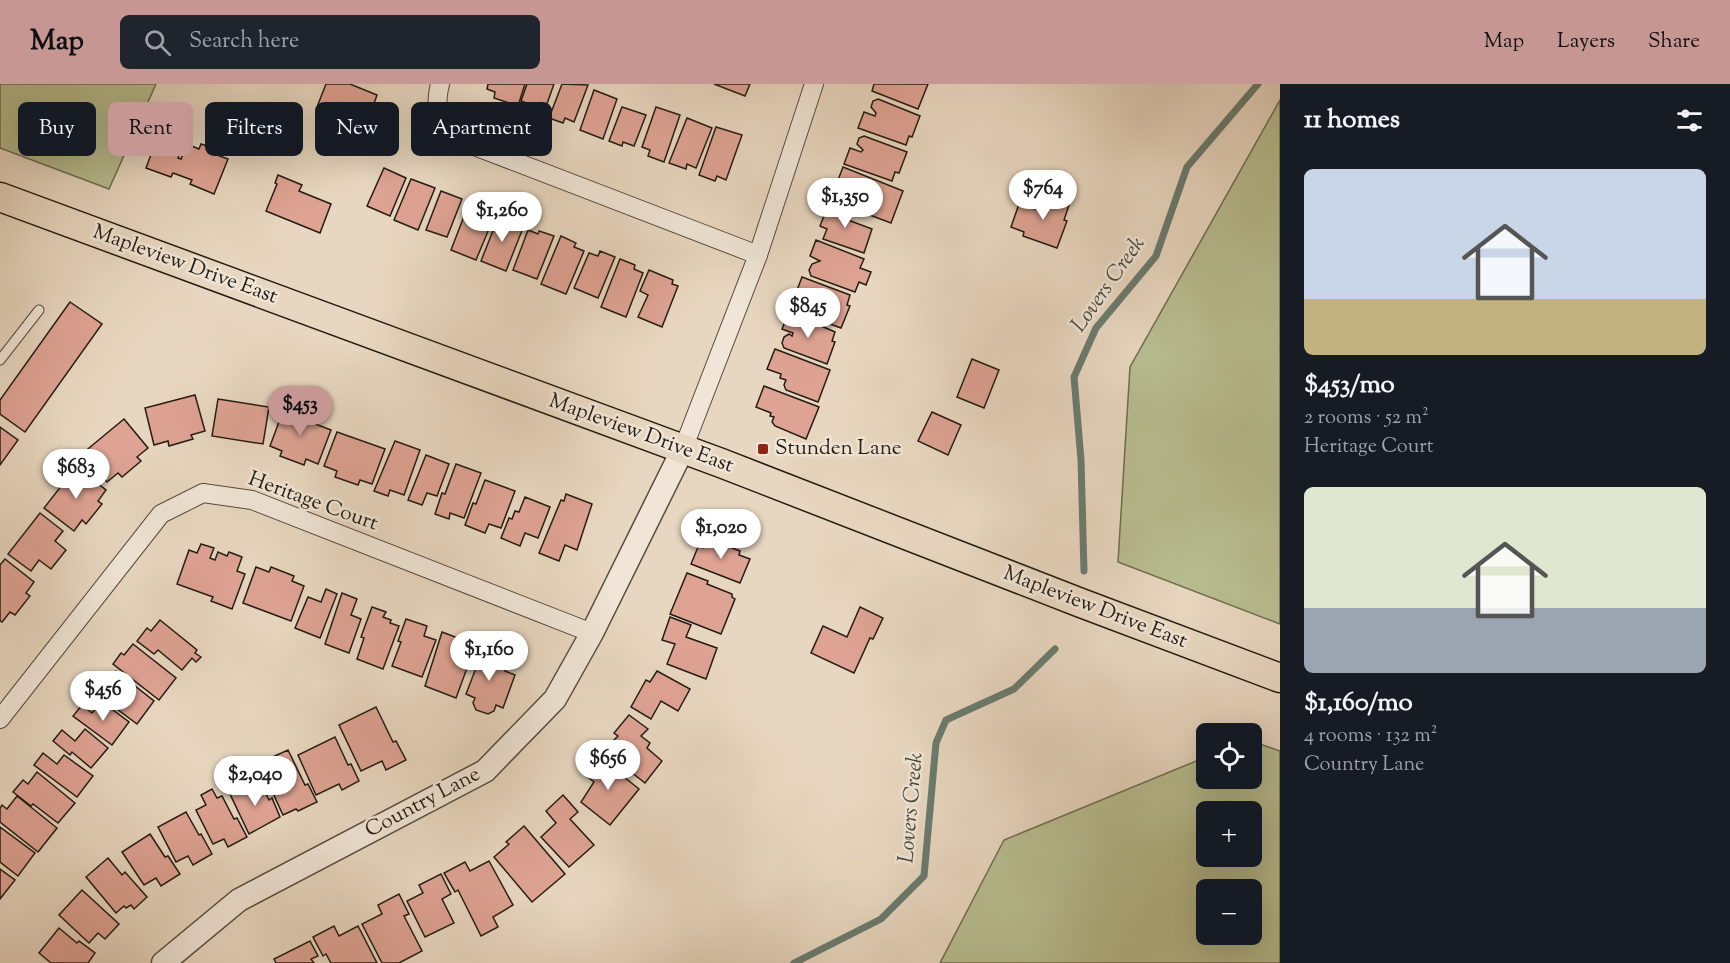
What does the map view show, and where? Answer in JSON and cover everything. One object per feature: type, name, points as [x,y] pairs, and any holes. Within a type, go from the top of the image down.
[{"type":"main road","name":"Mapleview Drive East","points":[[0,196],[682,449],[1280,678]]},
{"type":"street","points":[[440,84],[437,103],[442,123],[454,136],[464,142],[758,255]]},
{"type":"street","points":[[682,449],[708,389],[758,255],[814,84]]},
{"type":"street","name":"Country Lane","points":[[163,963],[239,900],[485,771],[555,699],[592,633],[682,449]]},
{"type":"street","name":"Heritage Court","points":[[0,719],[161,514],[203,493],[252,500],[592,633]]},
{"type":"lane","points":[[0,360],[39,310]]},
{"type":"green space","points":[[0,84],[156,84],[148,102],[108,102],[108,156],[124,156],[109,189],[21,156],[96,156],[96,102],[18,102],[18,155],[0,148]]},
{"type":"green space","points":[[1280,100],[1280,624],[1118,562],[1130,367]]},
{"type":"green space","points":[[1262,745],[1280,751],[1280,963],[940,963],[1004,840],[1196,761],[1196,789],[1262,789]]},
{"type":"building","points":[[326,84],[350,84],[377,95],[375,102],[319,102]]},
{"type":"building","points":[[488,84],[525,84],[519,102],[506,102],[494,98],[495,92],[487,89]]},
{"type":"building","points":[[527,84],[554,84],[548,102],[521,101]]},
{"type":"building","points":[[562,84],[588,85],[574,122],[565,118],[563,123],[552,119],[552,110]]},
{"type":"building","points":[[714,84],[750,84],[745,96]]},
{"type":"building","points":[[874,84],[928,84],[918,109],[872,91]]},
{"type":"building","points":[[594,90],[617,99],[603,139],[580,130]]},
{"type":"building","points":[[878,99],[920,116],[912,137],[909,136],[906,145],[858,128],[864,112],[875,116],[876,113],[871,107],[873,101]]},
{"type":"building","points":[[622,107],[646,115],[634,146],[623,142],[622,146],[609,141]]},
{"type":"building","points":[[656,107],[680,115],[664,162],[648,156],[650,150],[642,147]]},
{"type":"building","points":[[687,118],[712,128],[696,168],[687,164],[686,169],[669,163]]},
{"type":"building","points":[[716,127],[742,135],[726,180],[717,176],[715,181],[699,175]]},
{"type":"building","points":[[864,136],[907,152],[899,173],[895,172],[892,181],[844,164],[850,148],[861,152],[863,150],[857,144],[859,138]]},
{"type":"building","points":[[201,144],[205,145],[205,156],[220,156],[228,159],[214,194],[190,184],[192,180],[173,173],[171,177],[146,168],[150,156],[179,156],[178,158],[181,159],[182,156],[193,156],[193,146],[199,149]]},
{"type":"building","points":[[843,167],[903,191],[891,223],[851,208],[854,200],[847,198],[849,193],[835,188]]},
{"type":"building","points":[[384,168],[406,178],[390,216],[367,206]]},
{"type":"building","points":[[278,175],[302,185],[299,191],[331,204],[320,233],[266,211],[277,184],[275,183]]},
{"type":"building","points":[[411,179],[435,188],[418,230],[394,220]]},
{"type":"building","points":[[441,191],[462,199],[447,237],[426,230]]},
{"type":"building","points":[[1045,193],[1070,202],[1064,220],[1067,221],[1057,248],[1023,236],[1024,232],[1011,227],[1019,204],[1039,210]]},
{"type":"building","points":[[829,203],[851,211],[848,220],[872,229],[864,253],[823,239],[827,229],[820,226]]},
{"type":"building","points":[[480,205],[496,212],[476,260],[451,250],[468,206],[477,210]]},
{"type":"building","points":[[500,213],[516,220],[514,224],[523,228],[506,271],[481,261]]},
{"type":"building","points":[[528,230],[554,236],[537,279],[513,270]]},
{"type":"building","points":[[561,236],[576,243],[574,247],[584,251],[566,294],[541,284]]},
{"type":"building","points":[[816,240],[864,259],[860,268],[871,272],[866,285],[859,282],[855,292],[811,276],[809,270],[812,264],[820,261],[810,256]]},
{"type":"building","points":[[600,251],[615,257],[598,298],[574,288],[589,253],[598,256]]},
{"type":"building","points":[[620,259],[635,265],[634,269],[643,273],[626,317],[601,307]]},
{"type":"building","points":[[649,270],[673,280],[672,284],[678,286],[662,327],[638,317],[648,295],[640,291]]},
{"type":"building","points":[[802,277],[850,295],[847,305],[850,306],[841,328],[797,312],[798,300],[801,301],[802,298],[806,300],[807,297],[796,293]]},
{"type":"building","points":[[70,302],[102,324],[25,432],[0,414],[0,400]]},
{"type":"building","points":[[789,312],[835,332],[832,341],[835,342],[827,364],[784,348],[782,343],[784,337],[789,334],[792,336],[793,333],[782,329]]},
{"type":"building","points":[[775,349],[830,370],[818,402],[786,390],[784,385],[786,380],[780,378],[781,374],[767,369]]},
{"type":"building","points":[[972,359],[999,370],[984,408],[957,397]]},
{"type":"building","points":[[764,386],[819,407],[806,439],[775,426],[772,422],[774,417],[770,416],[771,413],[756,407]]},
{"type":"building","points":[[195,395],[205,431],[191,435],[193,439],[169,446],[168,441],[154,445],[145,408]]},
{"type":"building","points":[[218,399],[269,407],[263,444],[212,436]]},
{"type":"building","points":[[299,404],[310,408],[305,420],[331,430],[318,464],[306,459],[304,465],[280,456],[282,451],[270,446],[283,411],[295,416]]},
{"type":"building","points":[[932,412],[961,425],[948,455],[918,441]]},
{"type":"building","points":[[124,419],[148,448],[137,457],[141,461],[122,477],[118,473],[107,482],[83,453]]},
{"type":"building","points":[[0,427],[18,440],[0,465]]},
{"type":"building","points":[[337,432],[385,449],[372,484],[360,480],[358,485],[335,477],[337,471],[324,466]]},
{"type":"building","points":[[395,441],[420,450],[404,495],[390,490],[388,496],[374,491]]},
{"type":"building","points":[[426,455],[449,464],[437,496],[427,493],[422,505],[408,500]]},
{"type":"building","points":[[456,464],[481,473],[464,518],[450,513],[449,519],[435,514]]},
{"type":"building","points":[[76,467],[106,490],[98,501],[102,504],[86,524],[82,520],[74,531],[44,508]]},
{"type":"building","points":[[485,480],[515,491],[501,528],[489,524],[485,533],[465,525]]},
{"type":"building","points":[[566,494],[592,504],[577,550],[565,545],[559,561],[539,553],[561,500],[564,501]]},
{"type":"building","points":[[525,497],[550,507],[538,538],[525,533],[520,546],[501,538],[509,518],[512,519],[515,511],[519,512]]},
{"type":"building","points":[[40,513],[63,531],[55,541],[66,550],[51,569],[39,560],[31,571],[8,554]]},
{"type":"building","points":[[706,538],[740,551],[739,555],[750,559],[740,583],[691,564],[698,547],[703,548]]},
{"type":"building","points":[[201,544],[214,548],[210,558],[215,560],[218,552],[227,556],[229,552],[242,557],[237,571],[245,574],[232,609],[211,601],[213,597],[177,584],[189,550],[197,553]]},
{"type":"building","points":[[5,559],[34,582],[26,593],[30,596],[15,615],[10,612],[2,622],[0,621],[0,565]]},
{"type":"building","points":[[256,567],[269,572],[271,567],[294,576],[292,581],[304,586],[291,621],[243,603]]},
{"type":"building","points":[[687,573],[732,594],[735,599],[721,634],[670,614]]},
{"type":"building","points":[[326,589],[337,594],[320,638],[295,628],[308,597],[321,602]]},
{"type":"building","points":[[342,593],[357,599],[351,615],[361,619],[349,653],[325,644]]},
{"type":"building","points":[[372,607],[386,612],[383,617],[399,626],[383,669],[357,659],[364,638],[361,637]]},
{"type":"building","points":[[860,607],[883,618],[873,639],[870,638],[854,673],[811,653],[823,626],[847,637]]},
{"type":"building","points":[[670,617],[691,625],[686,637],[717,648],[706,679],[667,664],[675,644],[662,640]]},
{"type":"building","points":[[406,619],[427,626],[424,636],[436,640],[422,677],[392,666]]},
{"type":"building","points":[[160,620],[197,650],[195,653],[201,657],[196,662],[192,658],[182,670],[158,650],[154,654],[137,641],[147,628],[151,631]]},
{"type":"building","points":[[442,632],[463,640],[457,655],[470,660],[456,698],[425,686]]},
{"type":"building","points":[[133,644],[176,678],[159,700],[113,664],[121,653],[124,655]]},
{"type":"building","points":[[479,646],[502,655],[498,665],[515,675],[503,708],[496,705],[494,711],[488,714],[476,710],[473,703],[475,698],[466,694],[476,668],[471,666]]},
{"type":"building","points":[[116,671],[154,701],[137,724],[93,691],[102,679],[107,683]]},
{"type":"building","points":[[657,671],[690,689],[678,711],[661,701],[651,719],[631,707],[646,680],[650,682]]},
{"type":"building","points":[[101,701],[129,722],[112,745],[73,716],[82,705],[92,713]]},
{"type":"building","points":[[376,707],[393,742],[396,741],[406,760],[386,770],[382,761],[361,771],[339,725]]},
{"type":"building","points":[[629,715],[648,729],[641,736],[650,743],[647,748],[662,761],[645,783],[608,754],[616,744],[613,741],[618,736],[614,733]]},
{"type":"building","points":[[85,729],[108,748],[91,768],[72,752],[70,755],[53,741],[62,730],[75,741]]},
{"type":"building","points":[[335,737],[348,765],[351,764],[359,781],[342,790],[339,784],[316,795],[298,755]]},
{"type":"building","points":[[288,750],[305,785],[308,784],[317,802],[283,815],[259,763]]},
{"type":"building","points":[[43,753],[57,764],[64,755],[93,776],[77,797],[34,765]]},
{"type":"building","points":[[598,756],[639,789],[610,825],[581,802],[594,782],[584,774]]},
{"type":"building","points":[[37,772],[75,803],[58,823],[13,792],[23,780],[28,784]]},
{"type":"building","points":[[259,780],[269,800],[272,798],[280,817],[249,834],[230,794]]},
{"type":"building","points":[[212,789],[217,798],[222,796],[247,837],[228,847],[224,839],[213,844],[196,810],[206,805],[201,795]]},
{"type":"building","points":[[563,795],[578,812],[570,819],[594,845],[569,867],[541,837],[556,823],[546,811]]},
{"type":"building","points":[[17,796],[57,828],[38,852],[0,822],[0,808],[2,805],[7,809]]},
{"type":"building","points":[[186,812],[212,854],[193,865],[188,856],[176,862],[158,827]]},
{"type":"building","points":[[524,826],[565,874],[532,902],[494,857],[509,844],[506,842]]},
{"type":"building","points":[[0,827],[35,853],[18,876],[0,862]]},
{"type":"building","points":[[150,834],[180,874],[161,886],[156,878],[144,885],[122,852]]},
{"type":"building","points":[[108,858],[122,875],[125,872],[147,897],[134,909],[131,905],[126,908],[124,906],[116,913],[86,877]]},
{"type":"building","points":[[489,861],[513,905],[493,917],[498,927],[481,936],[458,890],[455,892],[444,873],[465,862],[470,871]]},
{"type":"building","points":[[0,869],[15,880],[0,899]]},
{"type":"building","points":[[441,874],[451,894],[442,899],[454,923],[425,937],[407,901],[423,893],[419,885]]},
{"type":"building","points":[[82,890],[119,924],[105,939],[98,933],[89,943],[59,915]]},
{"type":"building","points":[[399,894],[409,914],[404,916],[422,951],[399,963],[382,963],[362,924],[382,914],[378,905]]},
{"type":"building","points":[[334,926],[339,936],[358,926],[377,963],[331,963],[326,954],[323,956],[313,937]]},
{"type":"building","points":[[59,928],[77,943],[79,941],[95,953],[88,963],[51,963],[39,953]]},
{"type":"building","points":[[310,941],[318,956],[311,959],[314,963],[276,963],[274,959]]},
{"type":"waterway","name":"Lovers Creek","points":[[1084,571],[1081,460],[1074,377],[1096,328],[1156,256],[1187,167],[1258,84]]},
{"type":"waterway","name":"Lovers Creek","points":[[794,963],[881,919],[924,876],[936,743],[946,720],[1014,689],[1055,649]]},
{"type":"place","name":"Stunden Lane","points":[[763,449]]}]
